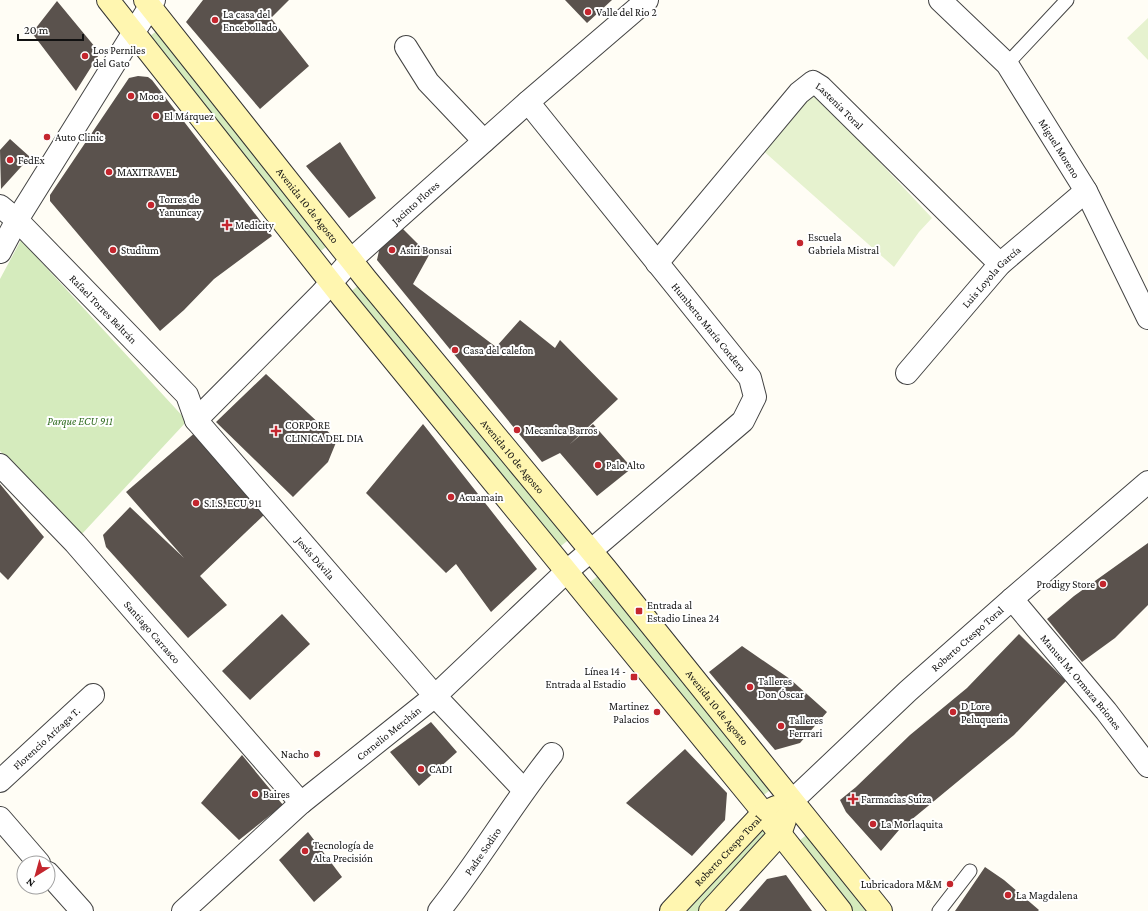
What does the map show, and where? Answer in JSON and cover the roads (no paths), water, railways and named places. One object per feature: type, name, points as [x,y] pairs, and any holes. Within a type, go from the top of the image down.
[{"type":"main road","points":[[108,0],[331,283],[764,813],[841,911]]},
{"type":"main road","name":"Avenida 10 de Agosto","points":[[150,2],[352,259],[881,911]]},
{"type":"main road","name":"Roberto Crespo Toral","points":[[671,911],[764,813],[792,801]]},
{"type":"main road","name":"Roberto Crespo Toral","points":[[710,911],[780,834],[792,801]]},
{"type":"street","name":"Jacinto Flores","points":[[196,420],[331,283],[352,259],[528,102],[647,0]]},
{"type":"street","name":"Miguel Moreno","points":[[940,0],[1007,64],[1086,191],[1148,318]]},
{"type":"street","points":[[0,252],[17,220],[134,32],[150,2]]},
{"type":"street","points":[[406,47],[428,82],[484,141]]},
{"type":"street","name":"Lastenia Toral","points":[[657,263],[799,93],[813,82],[821,87],[1000,264]]},
{"type":"street","name":"Humberto María Cordero","points":[[528,102],[750,378],[755,397],[743,421],[589,551]]},
{"type":"street","name":"Luis Loyola García","points":[[907,373],[1000,264],[1086,191]]},
{"type":"street","name":"Rafael Torres Beltrán","points":[[0,206],[17,220],[187,395],[196,420]]},
{"type":"street","name":"Jesús Dávila","points":[[196,420],[435,696]]},
{"type":"street","name":"Santiago Carrasco","points":[[0,465],[76,543],[301,803]]},
{"type":"street","name":"Roberto Crespo Toral","points":[[792,801],[908,691],[1148,482]]},
{"type":"street","name":"Cornelio Merchán","points":[[183,911],[301,803],[435,696],[589,551]]},
{"type":"street","name":"Manuel M. Ormaza Briones","points":[[1012,599],[1106,711],[1148,766]]},
{"type":"street","name":"Florencio Arízaga T.","points":[[0,781],[93,695]]},
{"type":"street","points":[[435,696],[523,789]]},
{"type":"street","name":"Padre Sodiro","points":[[439,911],[462,882],[523,789],[552,754]]},
{"type":"street","points":[[0,818],[33,855]]},
{"type":"street","points":[[56,882],[82,911]]},
{"type":"lane","points":[[1007,64],[1068,0]]},
{"type":"lane","points":[[939,911],[970,871]]},
{"type":"place","name":"Valle del Rio 2","points":[[588,12]]},
{"type":"place","name":"La casa del Encebollado","points":[[215,20]]},
{"type":"place","name":"Los Perniles del Gato","points":[[85,56]]},
{"type":"place","name":"Mooa","points":[[131,96]]},
{"type":"place","name":"El Márquez","points":[[156,116]]},
{"type":"place","name":"Auto Clinic","points":[[47,137]]},
{"type":"place","name":"FedEx","points":[[10,160]]},
{"type":"place","name":"MAXITRAVEL","points":[[109,172]]},
{"type":"place","name":"Torres de Yanuncay","points":[[151,205]]},
{"type":"place","name":"Medicity","points":[[227,225]]},
{"type":"place","name":"Escuela Gabriela Mistral","points":[[800,243]]},
{"type":"place","name":"Studium","points":[[113,250]]},
{"type":"place","name":"Asiri Bonsai","points":[[392,250]]},
{"type":"place","name":"Casa del calefon","points":[[455,350]]},
{"type":"place","name":"Mecanica Barros","points":[[517,430]]},
{"type":"place","name":"CORPORE CLINICA DEL DIA","points":[[276,431]]},
{"type":"place","name":"Palo Alto","points":[[598,465]]},
{"type":"place","name":"Acuamain","points":[[451,497]]},
{"type":"place","name":"S.I.S. ECU 911","points":[[196,503]]},
{"type":"place","name":"Prodigy Store","points":[[1103,584]]},
{"type":"place","name":"Entrada al Estadio Linea 24","points":[[639,611]]},
{"type":"place","name":"Línea 14 - Entrada al Estadio","points":[[634,677]]},
{"type":"place","name":"Talleres Don Óscar","points":[[750,687]]},
{"type":"place","name":"Martinez Palacios","points":[[657,712]]},
{"type":"place","name":"D Lore Peluqueria","points":[[953,712]]},
{"type":"place","name":"Talleres Ferrrari","points":[[781,726]]},
{"type":"place","name":"Nacho","points":[[317,754]]},
{"type":"place","name":"CADI","points":[[421,769]]},
{"type":"place","name":"Baires","points":[[255,794]]},
{"type":"place","name":"Farmacias Suiza","points":[[853,799]]},
{"type":"place","name":"La Morlaquita","points":[[873,824]]},
{"type":"place","name":"Tecnología de Alta Precisión","points":[[305,851]]},
{"type":"place","name":"Lubricadora M&M","points":[[950,884]]},
{"type":"place","name":"La Magdalena","points":[[1008,895]]},
{"type":"park label","name":"Parque ECU 911","points":[[80,421]]}]
